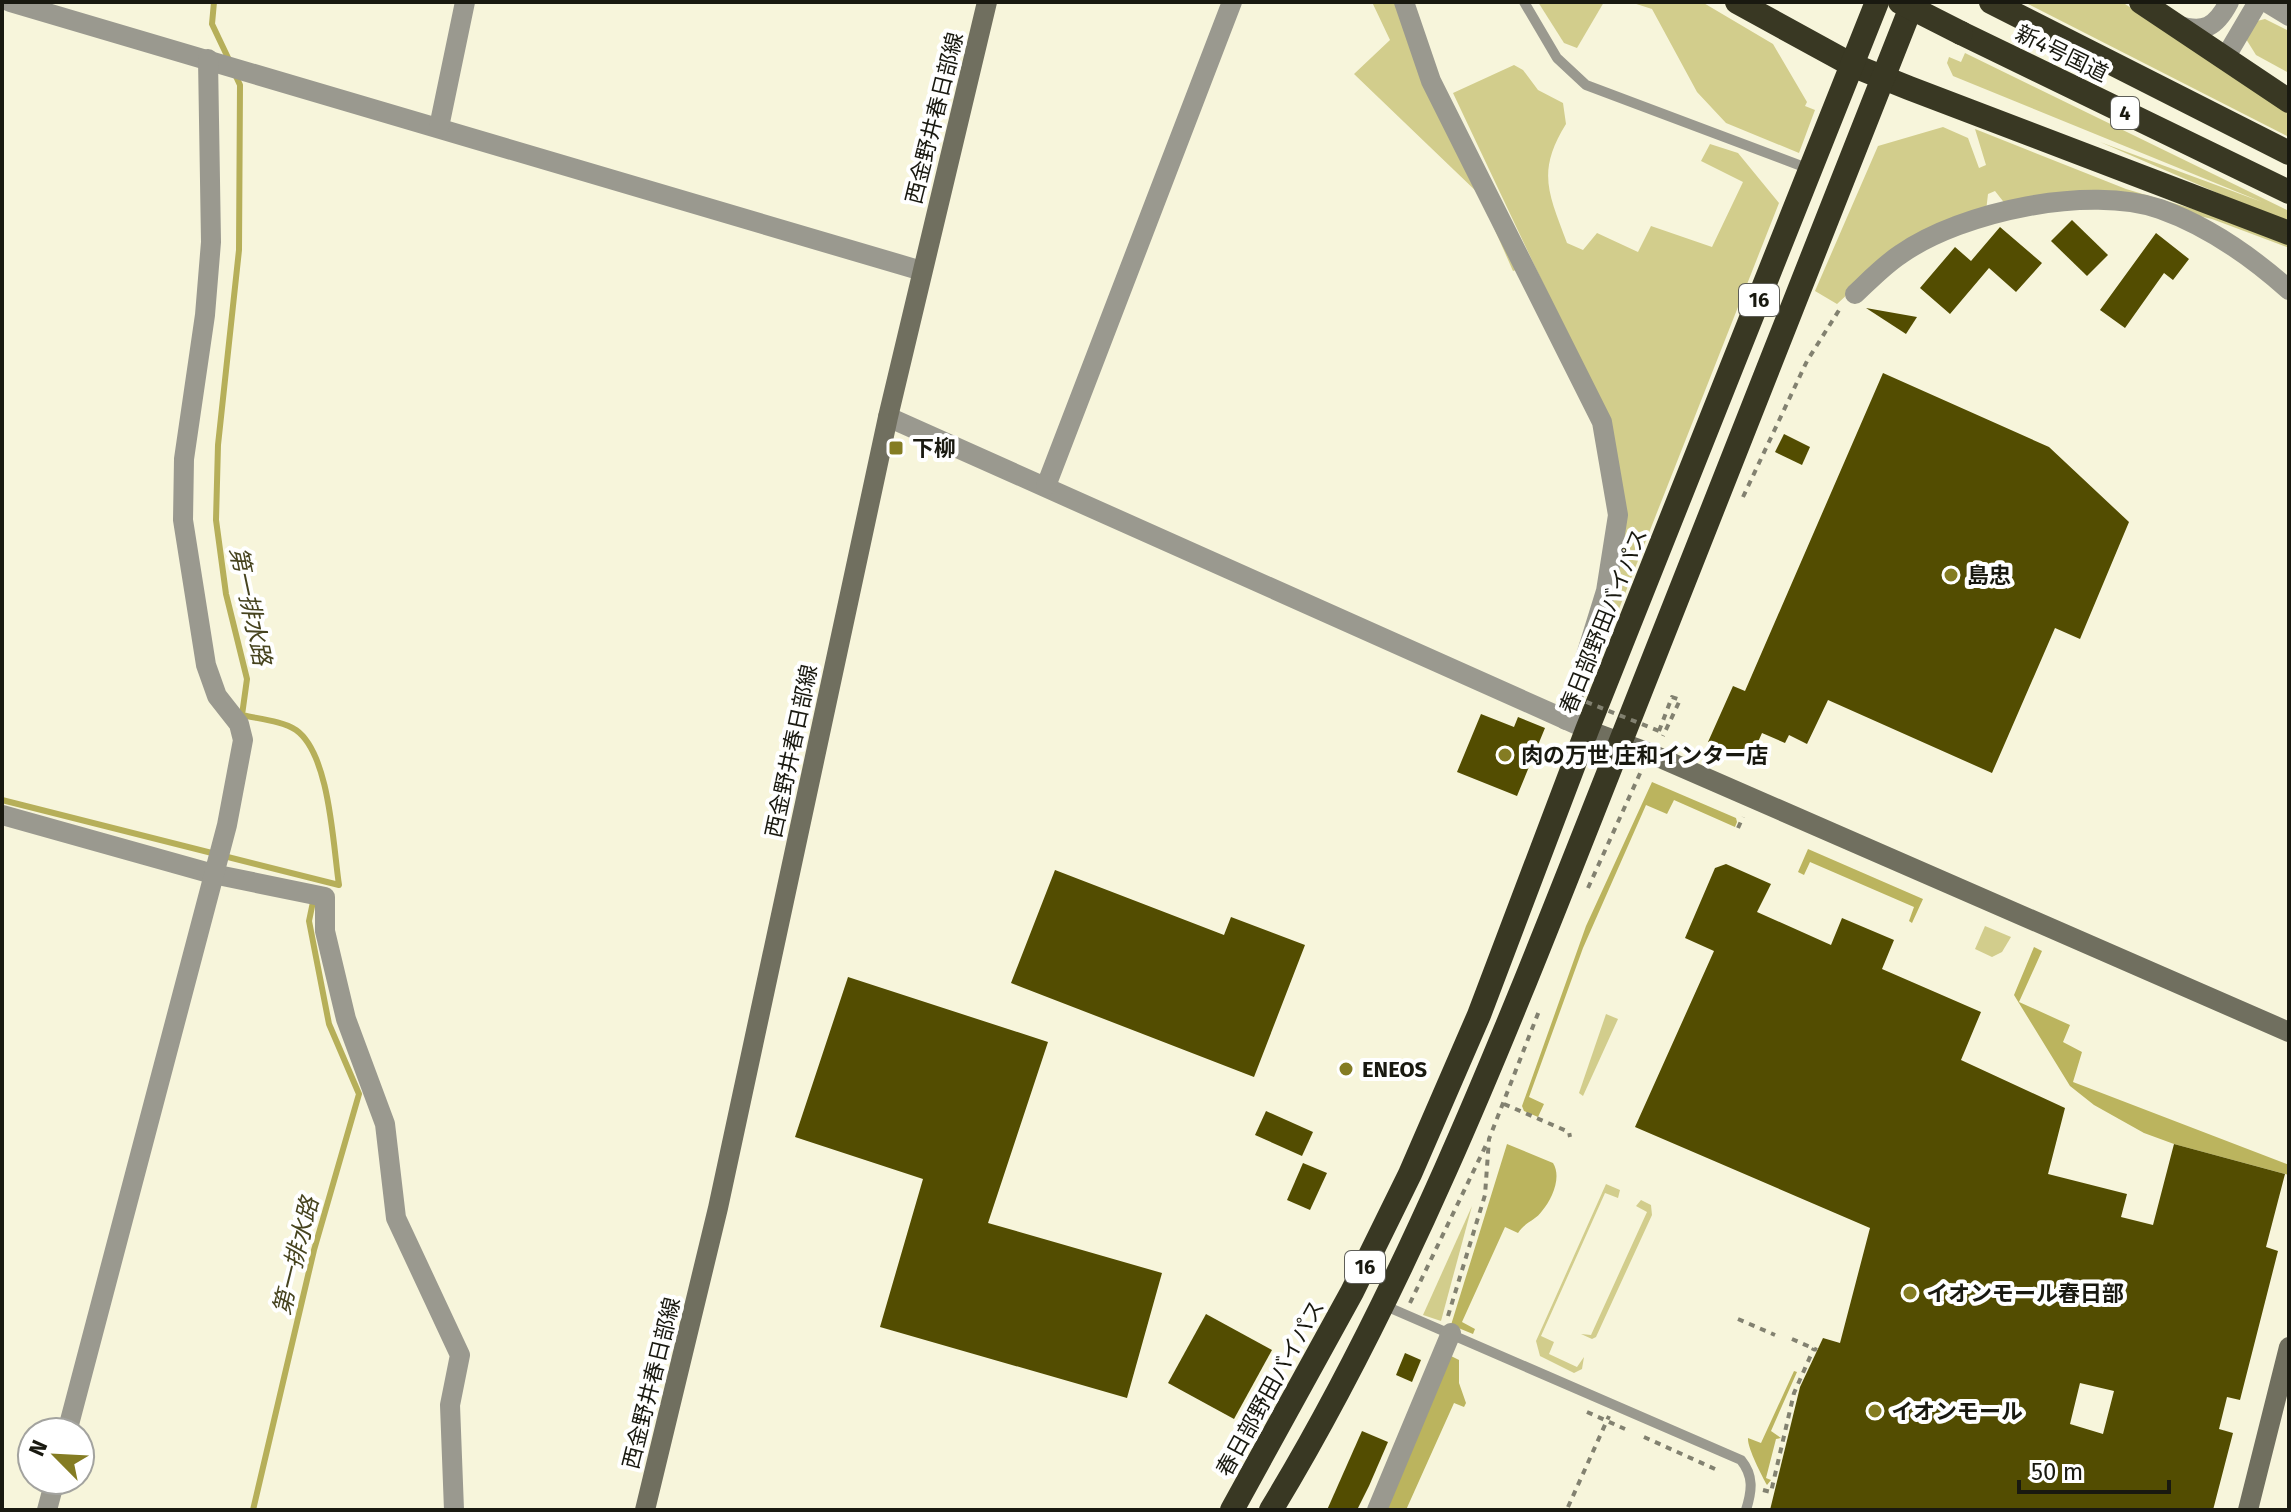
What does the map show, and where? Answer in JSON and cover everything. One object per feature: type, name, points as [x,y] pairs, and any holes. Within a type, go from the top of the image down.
[{"type":"highway","points":[[1737,2],[1852,65],[1883,78],[2289,233]]},
{"type":"highway","name":"春日部野田バイパス","points":[[1232,1510],[1345,1306],[1410,1174],[1479,1015],[1577,725],[1812,170],[1877,2]]},
{"type":"highway","name":"新4号国道","points":[[1900,2],[2289,192]]},
{"type":"highway","name":"16","points":[[1271,1510],[1381,1304],[1436,1190],[1520,997],[1913,2]]},
{"type":"highway","name":"新4号国道","points":[[1991,2],[2289,153]]},
{"type":"highway","points":[[2141,2],[2289,101]]},
{"type":"main road","name":"西金野井春日部線","points":[[645,1510],[718,1208],[888,417],[987,2]]},
{"type":"main road","points":[[1577,725],[1649,753],[2289,1032]]},
{"type":"main road","points":[[2248,1510],[2289,1347]]},
{"type":"street","points":[[10,2],[922,271]]},
{"type":"street","points":[[439,127],[465,2]]},
{"type":"street","points":[[1046,486],[1232,2]]},
{"type":"street","points":[[888,417],[1577,725],[1606,591],[1618,515],[1602,422],[1431,81],[1404,2]]},
{"type":"street","points":[[2177,25],[2195,31],[2213,25],[2229,2]]},
{"type":"street","points":[[2225,58],[2258,2]]},
{"type":"street","points":[[2266,2],[2289,16]]},
{"type":"street","points":[[71,1416],[227,825],[243,740],[239,724],[217,696],[206,665],[183,520],[184,459],[205,315],[211,242],[208,59]]},
{"type":"street","points":[[1855,294],[1901,253],[1947,231],[2031,207],[2108,199],[2160,209],[2211,234],[2254,259],[2289,290]]},
{"type":"street","points":[[2,815],[213,874],[325,897],[325,931],[346,1019],[385,1124],[396,1218],[460,1355],[450,1405],[454,1510]]},
{"type":"street","points":[[1377,1510],[1448,1332]]},
{"type":"lane","points":[[1524,2],[1557,58],[1586,85],[1812,170]]},
{"type":"lane","points":[[1381,1304],[1741,1460],[1749,1470],[1752,1485],[1746,1510]]},
{"type":"path","points":[[1737,511],[1807,361],[1839,309],[1855,294]]},
{"type":"path","points":[[1564,693],[1659,731],[1672,697],[1680,700],[1665,736]]},
{"type":"path","points":[[1586,893],[1659,734],[1654,722]]},
{"type":"path","points":[[1738,828],[1743,817]]},
{"type":"path","points":[[1404,1314],[1489,1139],[1541,1005]]},
{"type":"path","points":[[1504,1104],[1569,1132],[1570,1137]]},
{"type":"path","points":[[1448,1332],[1485,1195],[1489,1139]]},
{"type":"path","points":[[1738,1319],[1775,1335]]},
{"type":"path","points":[[1761,1490],[1771,1492],[1794,1393],[1816,1349],[1792,1339]]},
{"type":"path","points":[[1587,1412],[1625,1429]]},
{"type":"path","points":[[1568,1507],[1610,1413]]},
{"type":"path","points":[[1644,1437],[1715,1469]]},
{"type":"shaded area","points":[[1372,2],[1398,2],[1519,269],[1513,271],[1479,194],[1354,74],[1390,40]]},
{"type":"shaded area","points":[[1538,2],[1604,2],[1577,48],[1564,43]]},
{"type":"shaded area","points":[[1630,2],[1702,2],[1773,44],[1807,102],[1805,106],[1815,110],[1799,153],[1726,123],[1697,92],[1652,9]]},
{"type":"shaded area","points":[[2024,2],[2122,2],[2289,111],[2289,137]]},
{"type":"shaded area","points":[[2265,19],[2289,31],[2289,73],[2256,55],[2246,39],[2257,21]]},
{"type":"shaded area","points":[[1965,53],[2289,211],[2289,224],[2100,142],[2262,202],[1953,76],[1947,63],[1949,57],[1961,62]]},
{"type":"shaded area","points":[[1514,65],[1523,70],[1538,90],[1563,103],[1566,124],[1551,156],[1548,183],[1567,243],[1583,250],[1597,233],[1638,252],[1651,226],[1712,247],[1743,182],[1701,161],[1710,144],[1738,153],[1779,203],[1587,690],[1581,692],[1613,525],[1583,368],[1453,93]]},
{"type":"shaded area","points":[[1943,127],[1968,138],[1979,168],[1986,165],[1975,129],[2126,189],[2210,214],[2289,245],[2289,248],[2212,219],[2154,205],[2006,205],[1995,191],[1988,194],[1986,211],[1863,280],[1837,304],[1815,291],[1878,146]]},
{"type":"shaded area","points":[[1652,782],[1736,818],[1737,822],[1735,827],[1674,800],[1667,814],[1646,805],[1583,948],[1529,1097],[1544,1104],[1538,1117],[1524,1111],[1522,1106],[1586,926]]},
{"type":"shaded area","points":[[1808,849],[1923,899],[1912,923],[1909,921],[1914,907],[1810,862],[1804,875],[1798,872]]},
{"type":"shaded area","points":[[1985,926],[2011,937],[2002,952],[1992,957],[1975,949]]},
{"type":"shaded area","points":[[2034,947],[2042,951],[2019,1002],[2070,1025],[2063,1042],[2082,1052],[2073,1082],[2289,1165],[2289,1175],[2144,1133],[2094,1105],[2070,1086],[2014,995]]},
{"type":"shaded area","points":[[1606,1014],[1618,1019],[1583,1096],[1579,1093]]},
{"type":"shaded area","points":[[1507,1144],[1553,1163],[1556,1169],[1555,1188],[1542,1211],[1518,1233],[1505,1227],[1462,1322],[1475,1329],[1473,1334],[1451,1325]]},
{"type":"shaded area","points":[[1606,1184],[1620,1190],[1618,1198],[1605,1193],[1541,1336],[1554,1342],[1549,1354],[1577,1367],[1584,1357],[1582,1369],[1574,1373],[1540,1356],[1536,1341]]},
{"type":"shaded area","points":[[1641,1200],[1651,1205],[1652,1215],[1596,1337],[1592,1339],[1581,1334],[1591,1335],[1647,1212],[1636,1206]]},
{"type":"shaded area","points":[[1472,1206],[1441,1321],[1423,1315]]},
{"type":"shaded area","points":[[1451,1356],[1459,1360],[1459,1383],[1466,1403],[1464,1407],[1454,1403],[1406,1510],[1384,1510]]},
{"type":"shaded area","points":[[1794,1371],[1797,1372],[1771,1431],[1781,1438],[1776,1439],[1766,1478],[1771,1480],[1767,1485],[1748,1438],[1761,1443]]},
{"type":"building","points":[[2072,220],[2108,255],[2087,276],[2051,241]]},
{"type":"building","points":[[2000,227],[2042,263],[2016,292],[1989,268],[1950,314],[1920,288],[1955,247],[1971,261]]},
{"type":"building","points":[[2156,233],[2189,259],[2173,280],[2164,273],[2125,328],[2100,310]]},
{"type":"building","points":[[1866,308],[1917,317],[1906,334]]},
{"type":"building","name":"島忠","points":[[1883,373],[2049,447],[2129,522],[2080,639],[2055,628],[1992,773],[1828,700],[1807,744],[1789,735],[1785,743],[1762,733],[1750,760],[1708,742],[1733,686],[1745,691]]},
{"type":"building","points":[[1784,434],[1810,447],[1802,465],[1775,452]]},
{"type":"building","points":[[1481,714],[1514,727],[1518,717],[1545,728],[1517,796],[1457,772]]},
{"type":"building","points":[[1726,864],[1771,884],[1757,912],[1831,945],[1842,918],[1894,940],[1882,969],[1981,1012],[1961,1060],[2065,1108],[2048,1174],[2127,1194],[2121,1217],[2153,1225],[2174,1144],[2285,1174],[2266,1247],[2278,1251],[2240,1400],[2227,1397],[2219,1429],[2233,1433],[2213,1510],[1770,1510],[1800,1387],[1823,1338],[1840,1343],[1870,1228],[1635,1127],[1714,951],[1685,938],[1715,868]],"holes":[[[2080,1383],[2114,1391],[2103,1434],[2070,1424]]]},
{"type":"building","points":[[1055,870],[1224,935],[1231,917],[1305,945],[1254,1077],[1011,983]]},
{"type":"building","points":[[848,977],[1048,1042],[988,1223],[1162,1273],[1127,1398],[880,1327],[923,1179],[795,1137]]},
{"type":"building","points":[[1266,1111],[1313,1132],[1302,1156],[1255,1135]]},
{"type":"building","points":[[1303,1163],[1327,1173],[1310,1210],[1287,1200]]},
{"type":"building","points":[[1206,1314],[1272,1350],[1234,1419],[1168,1383]]},
{"type":"building","points":[[1405,1353],[1421,1360],[1412,1382],[1396,1375]]},
{"type":"building","points":[[1362,1431],[1388,1442],[1369,1486],[1357,1510],[1327,1510]]},
{"type":"waterway","name":"第一排水路","points":[[214,2],[212,24],[230,62]]},
{"type":"waterway","name":"第一排水路","points":[[2,800],[339,885],[323,779],[307,742],[290,727],[242,715],[247,679],[226,594],[216,520],[218,445],[239,250],[240,85],[234,72]]},
{"type":"waterway","name":"第一排水路","points":[[253,1510],[314,1250],[359,1094],[329,1024],[309,921],[314,897]]},
{"type":"place","name":"下柳","points":[[896,448]]},
{"type":"place","name":"島忠","points":[[1951,575]]},
{"type":"place","name":"肉の万世 庄和インター店","points":[[1505,755]]},
{"type":"place","name":"ENEOS","points":[[1346,1069]]},
{"type":"place","name":"イオンモール春日部","points":[[1910,1293]]},
{"type":"place","name":"イオンモール","points":[[1875,1411]]}]
